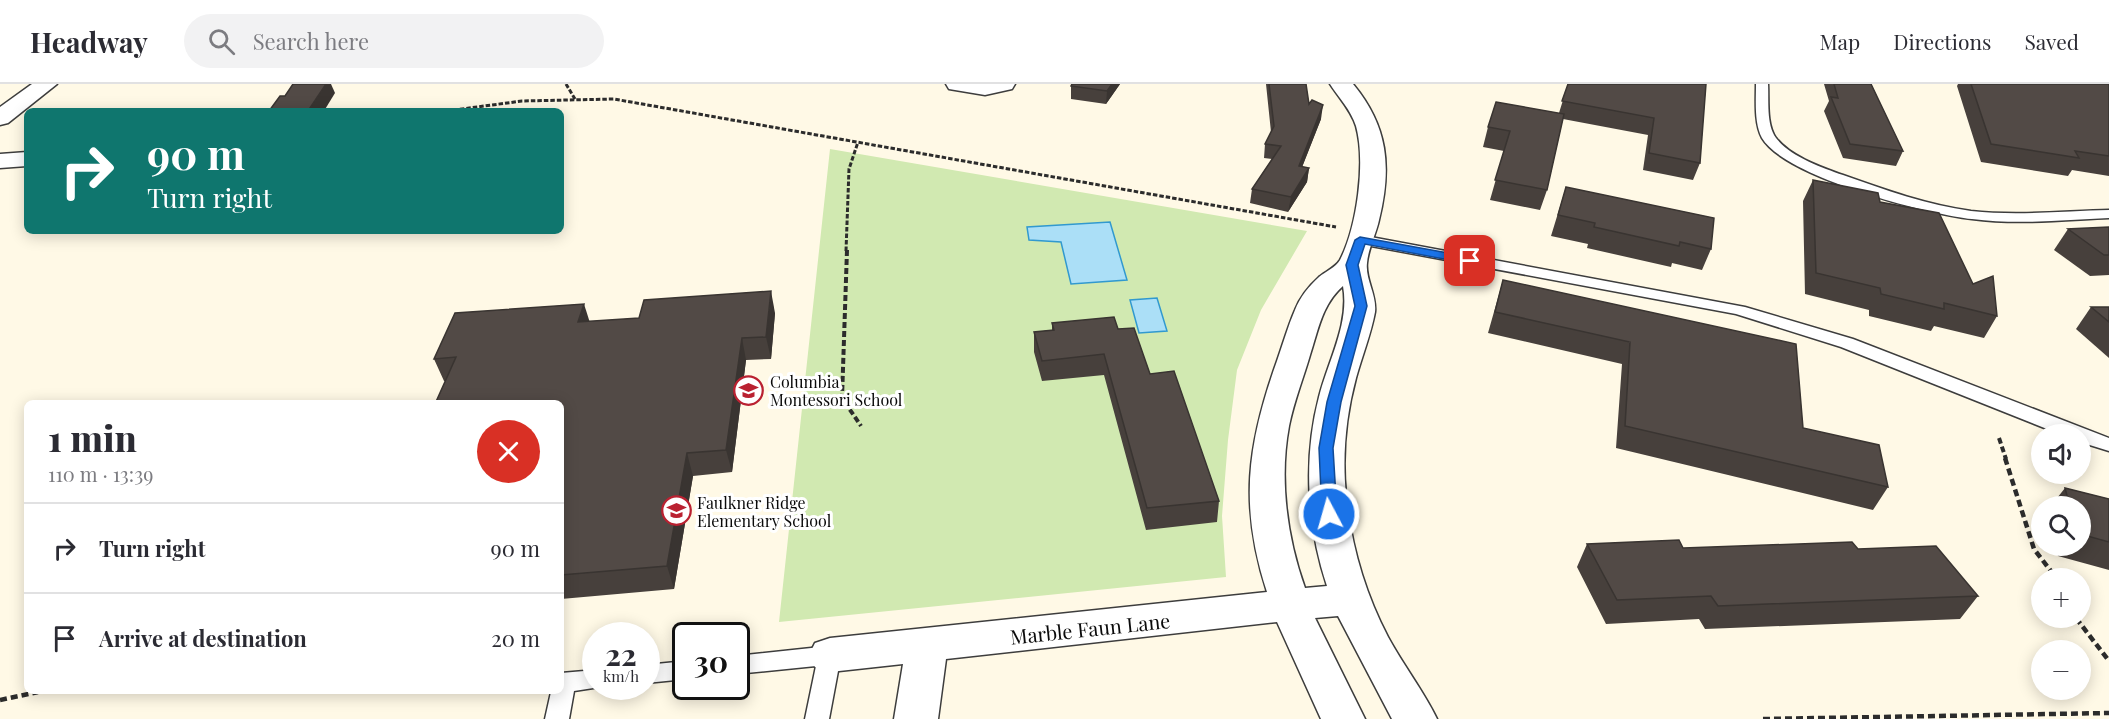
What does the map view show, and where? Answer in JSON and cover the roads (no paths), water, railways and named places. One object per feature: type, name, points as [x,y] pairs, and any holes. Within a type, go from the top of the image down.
[{"type":"street","points":[[0,117],[46,84]]},
{"type":"street","points":[[957,84],[985,88],[1004,84]]},
{"type":"street","points":[[1341,84],[1362,110],[1372,129],[1375,154],[1359,245],[1361,306],[1334,402],[1326,448],[1326,497],[1335,548],[1349,599],[1388,677],[1415,719]]},
{"type":"street","points":[[0,161],[24,159]]},
{"type":"street","points":[[1343,719],[1290,606],[1273,545],[1266,485],[1271,432],[1282,390],[1317,295],[1359,245]]},
{"type":"street","name":"Marble Faun Lane","points":[[830,655],[1349,599]]},
{"type":"street","points":[[915,719],[927,645]]},
{"type":"lane","points":[[1762,84],[1764,117],[1769,139],[1790,157],[1830,175],[1905,200],[1972,215],[2109,214]]},
{"type":"lane","points":[[1359,245],[1739,310],[1768,317],[1847,343],[2052,424]]},
{"type":"lane","points":[[2091,439],[2109,445]]},
{"type":"lane","points":[[750,664],[830,655],[817,719]]},
{"type":"lane","points":[[564,682],[582,680]]},
{"type":"lane","points":[[557,719],[562,694]]},
{"type":"water","points":[[1110,222],[1127,280],[1071,284],[1061,242],[1029,240],[1027,227]]},
{"type":"water","points":[[1157,298],[1167,331],[1139,333],[1130,300]]},
{"type":"place","name":"Columbia Montessori School","points":[[749,390]]},
{"type":"place","name":"Faulkner Ridge Elementary School","points":[[676,511]]}]
